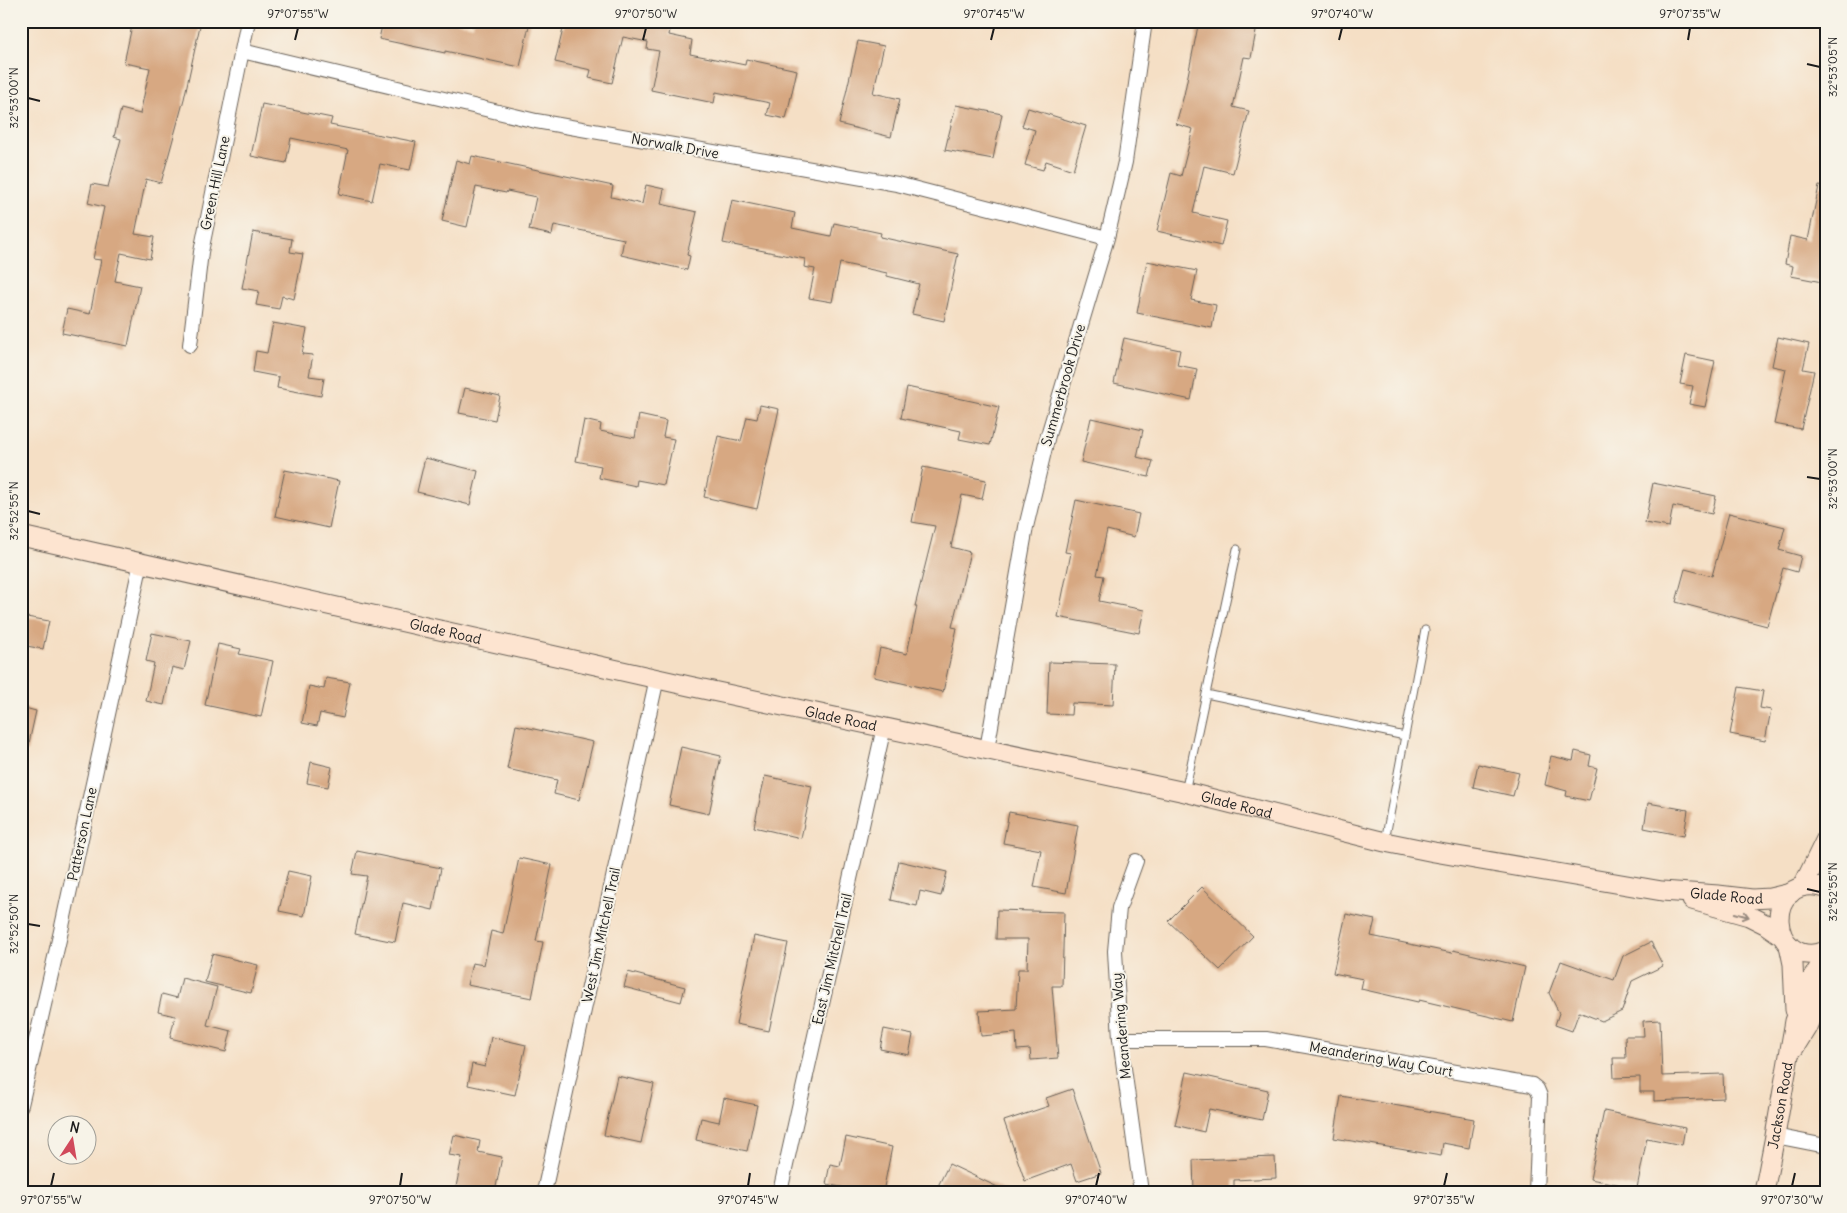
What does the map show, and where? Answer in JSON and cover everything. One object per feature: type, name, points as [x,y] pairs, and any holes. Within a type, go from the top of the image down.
[{"type":"main road","name":"Glade Road","points":[[21,536],[657,678],[1185,792],[1385,842],[1434,852],[1662,891],[1752,899],[1770,898],[1816,885],[1826,888]]},
{"type":"main road","name":"Jackson Road","points":[[1795,1021],[1793,964],[1786,940],[1778,924],[1779,912],[1783,901],[1797,889],[1826,839]]},
{"type":"main road","name":"Glade Road","points":[[1662,891],[1749,916],[1765,924],[1798,951],[1809,954],[1820,954],[1826,951]]},
{"type":"main road","name":"Jackson Road","points":[[1764,1192],[1795,1021],[1809,984],[1826,956]]},
{"type":"main road","points":[[1789,1055],[1807,1027],[1826,980]]},
{"type":"street","name":"Green Hill Lane","points":[[190,345],[201,252],[248,21]]},
{"type":"street","name":"Summerbrook Drive","points":[[986,750],[1028,518],[1048,435],[1107,238],[1125,162],[1145,21]]},
{"type":"street","name":"Norwalk Drive","points":[[242,51],[536,121],[897,184],[1107,238]]},
{"type":"street","name":"Patterson Lane","points":[[21,1105],[141,562]]},
{"type":"street","name":"West Jim Mitchell Trail","points":[[544,1192],[657,678]]},
{"type":"street","name":"East Jim Mitchell Trail","points":[[780,1192],[884,727]]},
{"type":"street","name":"Meandering Way","points":[[1136,861],[1120,908],[1115,951],[1120,1039],[1141,1192]]},
{"type":"street","name":"Meandering Way Court","points":[[1120,1039],[1266,1039],[1532,1086],[1537,1089],[1540,1096],[1536,1192]]},
{"type":"street","points":[[1775,1136],[1826,1146]]},
{"type":"lane","points":[[1185,792],[1236,549]]},
{"type":"lane","points":[[1385,842],[1424,630]]},
{"type":"lane","points":[[1206,694],[1405,736]]},
{"type":"building","points":[[133,21],[201,21],[184,99],[161,183],[146,179],[135,234],[154,237],[150,259],[121,253],[115,281],[140,286],[128,346],[62,333],[67,309],[90,314],[101,260],[93,259],[104,207],[88,203],[92,184],[108,187],[121,139],[114,137],[121,109],[140,114],[150,68],[124,63]]},
{"type":"building","points":[[383,21],[451,21],[473,26],[474,21],[530,21],[520,67],[379,39]]},
{"type":"building","points":[[565,21],[632,21],[652,26],[653,21],[672,21],[669,35],[692,40],[690,54],[745,65],[746,59],[797,70],[786,119],[767,115],[770,103],[716,92],[714,103],[651,90],[659,51],[647,49],[648,42],[623,37],[612,83],[589,78],[591,70],[555,62]]},
{"type":"building","points":[[1199,21],[1233,21],[1257,26],[1251,58],[1244,57],[1233,107],[1249,111],[1233,173],[1204,166],[1193,213],[1227,221],[1221,246],[1157,231],[1171,173],[1181,176],[1193,129],[1176,124]]},
{"type":"building","points":[[858,41],[884,46],[873,93],[900,99],[891,137],[839,124]]},
{"type":"building","points":[[262,104],[332,118],[330,125],[416,142],[410,170],[380,164],[372,201],[339,194],[348,150],[291,138],[286,163],[251,156]]},
{"type":"building","points":[[956,105],[1002,114],[993,159],[945,150]]},
{"type":"building","points":[[1028,108],[1086,126],[1073,170],[1046,161],[1043,170],[1025,165],[1035,130],[1022,126]]},
{"type":"building","points":[[472,156],[613,186],[611,197],[642,204],[646,185],[664,189],[661,204],[697,212],[687,255],[690,256],[687,270],[621,255],[624,239],[554,225],[552,235],[529,230],[536,197],[507,191],[506,193],[476,187],[467,227],[442,221],[456,160],[470,164]]},
{"type":"building","points":[[1819,186],[1826,187],[1826,274],[1823,273],[1822,282],[1791,276],[1793,266],[1785,264],[1790,236],[1808,240]]},
{"type":"building","points":[[732,200],[795,213],[792,228],[831,236],[834,223],[881,233],[880,237],[958,254],[944,321],[912,314],[919,284],[887,276],[887,273],[840,263],[832,302],[809,298],[815,269],[804,267],[805,259],[723,243]]},
{"type":"building","points":[[253,232],[292,239],[290,252],[303,254],[294,299],[282,296],[279,309],[256,305],[259,291],[242,288]]},
{"type":"building","points":[[1147,261],[1197,271],[1191,300],[1216,305],[1212,328],[1137,313]]},
{"type":"building","points":[[273,323],[307,329],[302,354],[313,355],[309,376],[324,378],[321,396],[277,388],[279,377],[253,372],[256,351],[267,353]]},
{"type":"building","points":[[1778,337],[1809,344],[1803,369],[1814,371],[1801,429],[1774,424],[1786,369],[1772,366]]},
{"type":"building","points":[[1124,338],[1180,350],[1177,365],[1197,369],[1191,400],[1114,383]]},
{"type":"building","points":[[1686,355],[1715,361],[1705,407],[1689,404],[1693,386],[1680,384]]},
{"type":"building","points":[[907,387],[999,407],[990,445],[959,439],[961,431],[901,418]]},
{"type":"building","points":[[465,388],[500,396],[495,420],[459,413]]},
{"type":"building","points":[[760,405],[779,409],[757,509],[704,497],[718,436],[741,441],[747,417],[757,419]]},
{"type":"building","points":[[639,415],[666,421],[663,437],[674,439],[664,485],[637,480],[636,486],[599,478],[601,466],[576,461],[584,420],[601,424],[600,431],[635,438]]},
{"type":"building","points":[[1091,418],[1143,430],[1137,457],[1153,461],[1149,477],[1081,462]]},
{"type":"building","points":[[425,458],[478,471],[470,505],[417,492]]},
{"type":"building","points":[[923,467],[986,480],[982,499],[962,495],[951,547],[970,552],[952,627],[957,628],[943,692],[874,677],[880,648],[907,654],[917,606],[915,606],[935,526],[912,522]]},
{"type":"building","points":[[285,470],[339,481],[329,528],[275,516]]},
{"type":"building","points":[[1653,483],[1716,496],[1712,514],[1673,506],[1669,527],[1645,523]]},
{"type":"building","points":[[1076,500],[1139,514],[1134,537],[1107,530],[1097,575],[1104,576],[1099,601],[1144,610],[1139,633],[1058,617],[1071,553],[1065,552]]},
{"type":"building","points":[[1729,513],[1785,527],[1779,550],[1801,556],[1797,572],[1783,568],[1767,626],[1676,602],[1685,569],[1712,576]]},
{"type":"building","points":[[21,616],[49,621],[43,649],[21,645]]},
{"type":"building","points":[[152,633],[191,641],[184,670],[172,667],[164,705],[146,701],[154,663],[146,661]]},
{"type":"building","points":[[218,644],[241,649],[239,654],[273,661],[261,717],[205,705]]},
{"type":"building","points":[[1049,662],[1115,664],[1113,705],[1072,703],[1071,715],[1047,714]]},
{"type":"building","points":[[326,678],[350,682],[343,718],[320,713],[317,726],[302,723],[309,686],[324,689]]},
{"type":"building","points":[[1739,687],[1763,691],[1760,708],[1771,710],[1765,741],[1730,734]]},
{"type":"building","points":[[21,707],[36,711],[27,752],[21,751]]},
{"type":"building","points":[[516,725],[593,742],[579,800],[554,794],[557,780],[507,769]]},
{"type":"building","points":[[681,747],[721,756],[709,814],[669,805]]},
{"type":"building","points":[[1575,751],[1591,755],[1589,766],[1597,768],[1589,801],[1566,796],[1567,791],[1545,785],[1551,756],[1573,761]]},
{"type":"building","points":[[311,762],[332,767],[328,787],[307,783]]},
{"type":"building","points":[[1478,764],[1519,773],[1513,796],[1473,787]]},
{"type":"building","points":[[765,776],[812,786],[801,838],[754,827]]},
{"type":"building","points":[[1648,803],[1688,810],[1684,836],[1644,828]]},
{"type":"building","points":[[1009,812],[1078,825],[1066,893],[1034,887],[1041,850],[1003,843]]},
{"type":"building","points":[[357,851],[441,868],[433,910],[403,903],[395,942],[355,934],[367,876],[352,874]]},
{"type":"building","points":[[519,858],[552,865],[536,941],[543,942],[532,998],[467,985],[472,963],[484,965],[491,931],[503,934]]},
{"type":"building","points":[[899,861],[947,872],[941,896],[920,891],[917,906],[891,900]]},
{"type":"building","points":[[288,871],[312,876],[304,916],[279,911]]},
{"type":"building","points":[[1202,887],[1253,936],[1220,970],[1168,921]]},
{"type":"building","points":[[997,910],[1064,912],[1062,986],[1052,986],[1058,1058],[1031,1060],[1030,1049],[1017,1050],[1016,1033],[981,1036],[979,1011],[1016,1009],[1018,969],[1027,969],[1028,939],[996,939]]},
{"type":"building","points":[[1346,914],[1375,920],[1371,936],[1452,953],[1453,950],[1525,967],[1513,1022],[1419,1000],[1418,1002],[1361,989],[1363,979],[1333,973]]},
{"type":"building","points":[[754,936],[788,943],[769,1031],[736,1024]]},
{"type":"building","points":[[1651,942],[1663,966],[1632,981],[1622,1011],[1602,1021],[1579,1012],[1572,1031],[1555,1025],[1559,1013],[1549,993],[1561,961],[1614,980],[1623,956]]},
{"type":"building","points":[[212,954],[258,965],[251,993],[205,982]]},
{"type":"building","points":[[628,972],[685,987],[681,1002],[624,987]]},
{"type":"building","points":[[182,978],[217,987],[207,1025],[231,1031],[226,1052],[170,1038],[175,1016],[158,1012],[162,994],[177,998]]},
{"type":"building","points":[[1660,1020],[1662,1076],[1723,1074],[1724,1098],[1654,1101],[1654,1092],[1640,1092],[1640,1077],[1614,1078],[1613,1058],[1626,1058],[1625,1036],[1644,1036],[1643,1021]]},
{"type":"building","points":[[884,1029],[913,1035],[909,1055],[880,1049]]},
{"type":"building","points":[[491,1037],[526,1045],[515,1095],[468,1085],[472,1064],[485,1067]]},
{"type":"building","points":[[1187,1072],[1268,1090],[1262,1120],[1209,1109],[1204,1132],[1175,1125]]},
{"type":"building","points":[[617,1076],[654,1084],[641,1143],[604,1135]]},
{"type":"building","points":[[1072,1089],[1101,1173],[1077,1181],[1071,1164],[1025,1181],[1004,1121],[1049,1106],[1046,1098]]},
{"type":"building","points":[[1341,1096],[1474,1119],[1469,1148],[1443,1143],[1441,1156],[1334,1138]]},
{"type":"building","points":[[724,1098],[757,1105],[747,1151],[696,1140],[701,1118],[719,1122]]},
{"type":"building","points":[[1604,1111],[1685,1128],[1682,1145],[1647,1138],[1637,1188],[1590,1179]]},
{"type":"building","points":[[454,1135],[480,1141],[478,1152],[502,1157],[495,1192],[455,1192],[462,1157],[449,1155]]},
{"type":"building","points":[[846,1137],[892,1147],[883,1192],[865,1192],[826,1184],[830,1164],[840,1166]]},
{"type":"building","points":[[1275,1157],[1276,1178],[1234,1180],[1234,1192],[1194,1192],[1193,1160]]},
{"type":"building","points":[[949,1164],[1008,1192],[935,1192]]}]
